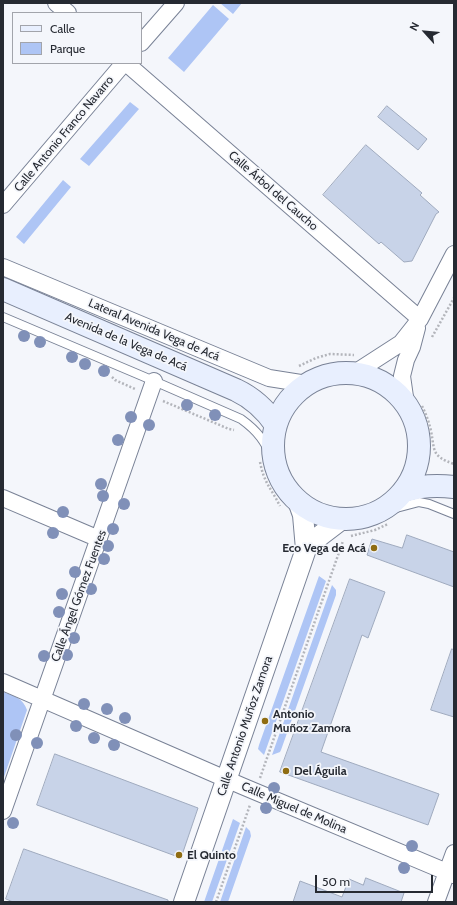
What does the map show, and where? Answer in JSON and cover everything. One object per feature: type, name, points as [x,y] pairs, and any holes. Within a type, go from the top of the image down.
[{"type":"main road","name":"Avenida de la Vega de Acá","points":[[3,290],[249,396],[267,400],[289,397]]},
{"type":"main road","points":[[355,364],[367,376],[413,403],[413,415],[417,430],[420,458],[417,474],[412,484],[396,500],[384,516],[353,519],[345,531],[326,517],[290,504],[288,492],[267,459],[276,425],[289,397],[307,384],[355,364]]},
{"type":"main road","name":"Avenida de la Vega de Acá","points":[[249,396],[260,405],[276,425]]},
{"type":"main road","points":[[420,458],[429,469],[454,484]]},
{"type":"main road","points":[[405,491],[436,485],[454,487]]},
{"type":"street","points":[[56,3],[67,12]]},
{"type":"street","points":[[142,42],[176,3]]},
{"type":"street","name":"Calle Antonio Franco Navarro","points":[[3,205],[124,64]]},
{"type":"street","name":"Calle Árbol del Caucho","points":[[126,64],[420,319]]},
{"type":"street","points":[[355,364],[401,343],[420,319],[454,254]]},
{"type":"street","name":"Lateral Avenida Vega de Acá","points":[[3,267],[269,378],[307,384]]},
{"type":"street","points":[[413,403],[402,376],[420,319]]},
{"type":"street","name":"Calle Ángel Gómez Fuentes","points":[[3,811],[154,381]]},
{"type":"street","points":[[3,498],[99,539]]},
{"type":"street","name":"Calle Antonio Muñoz Zamora","points":[[184,902],[306,549],[303,515],[290,504]]},
{"type":"street","name":"Calle Antonio Muñoz Zamora","points":[[306,549],[321,535],[345,531]]},
{"type":"street","name":"Calle Miguel de Molina","points":[[3,682],[227,780],[450,874]]},
{"type":"street","points":[[436,902],[450,874],[454,854]]},
{"type":"lane","points":[[3,317],[241,419],[258,433],[267,459]]},
{"type":"lane","points":[[384,516],[386,511],[419,502],[429,504],[454,514]]},
{"type":"path","points":[[293,367],[304,365],[316,358],[330,354],[355,364]]},
{"type":"path","points":[[115,380],[126,385]]},
{"type":"path","points":[[160,404],[162,401],[229,429],[235,430]]},
{"type":"path","points":[[413,403],[430,425],[433,447],[436,454],[444,461],[454,464]]},
{"type":"path","points":[[267,459],[262,474],[271,492],[290,504]]},
{"type":"path","points":[[264,767],[345,531],[375,530],[384,516]]},
{"type":"path","points":[[216,902],[252,801]]},
{"type":"green space","points":[[220,3],[242,3],[233,14]]},
{"type":"green space","points":[[213,5],[229,19],[184,72],[168,58]]},
{"type":"green space","points":[[130,102],[139,109],[89,166],[80,159]]},
{"type":"green space","points":[[63,180],[71,187],[24,244],[16,237]]},
{"type":"green space","points":[[319,576],[326,581],[264,755],[258,749],[259,745]]},
{"type":"green space","points":[[332,585],[336,590],[336,595],[281,750],[280,752],[272,755]]},
{"type":"green space","points":[[3,692],[21,700],[27,710],[3,780]]},
{"type":"green space","points":[[233,819],[240,823],[212,902],[204,902]]},
{"type":"green space","points":[[246,827],[250,831],[251,836],[228,902],[220,902]]},
{"type":"building","points":[[387,106],[427,139],[418,150],[378,117]]},
{"type":"building","points":[[366,145],[422,193],[420,195],[439,212],[436,214],[412,261],[404,262],[381,242],[379,244],[323,195]]},
{"type":"building","points":[[407,535],[454,552],[454,587],[367,555],[372,539],[402,548]]},
{"type":"building","points":[[350,579],[385,592],[368,638],[362,635],[321,752],[439,794],[428,825],[280,772]]},
{"type":"building","points":[[452,649],[454,650],[454,717],[431,710]]},
{"type":"building","points":[[55,754],[198,808],[181,858],[37,805]]},
{"type":"building","points":[[24,849],[168,900],[168,902],[13,902],[6,899]]},
{"type":"building","points":[[366,878],[404,893],[401,902],[293,902],[300,881],[342,897],[349,879],[363,885]]},
{"type":"place","name":"Eco Vega de Acá","points":[[374,548]]},
{"type":"place","name":"Antonio Muñoz Zamora","points":[[265,721]]},
{"type":"place","name":"Del Águila","points":[[286,771]]},
{"type":"place","name":"El Quinto","points":[[179,855]]}]
